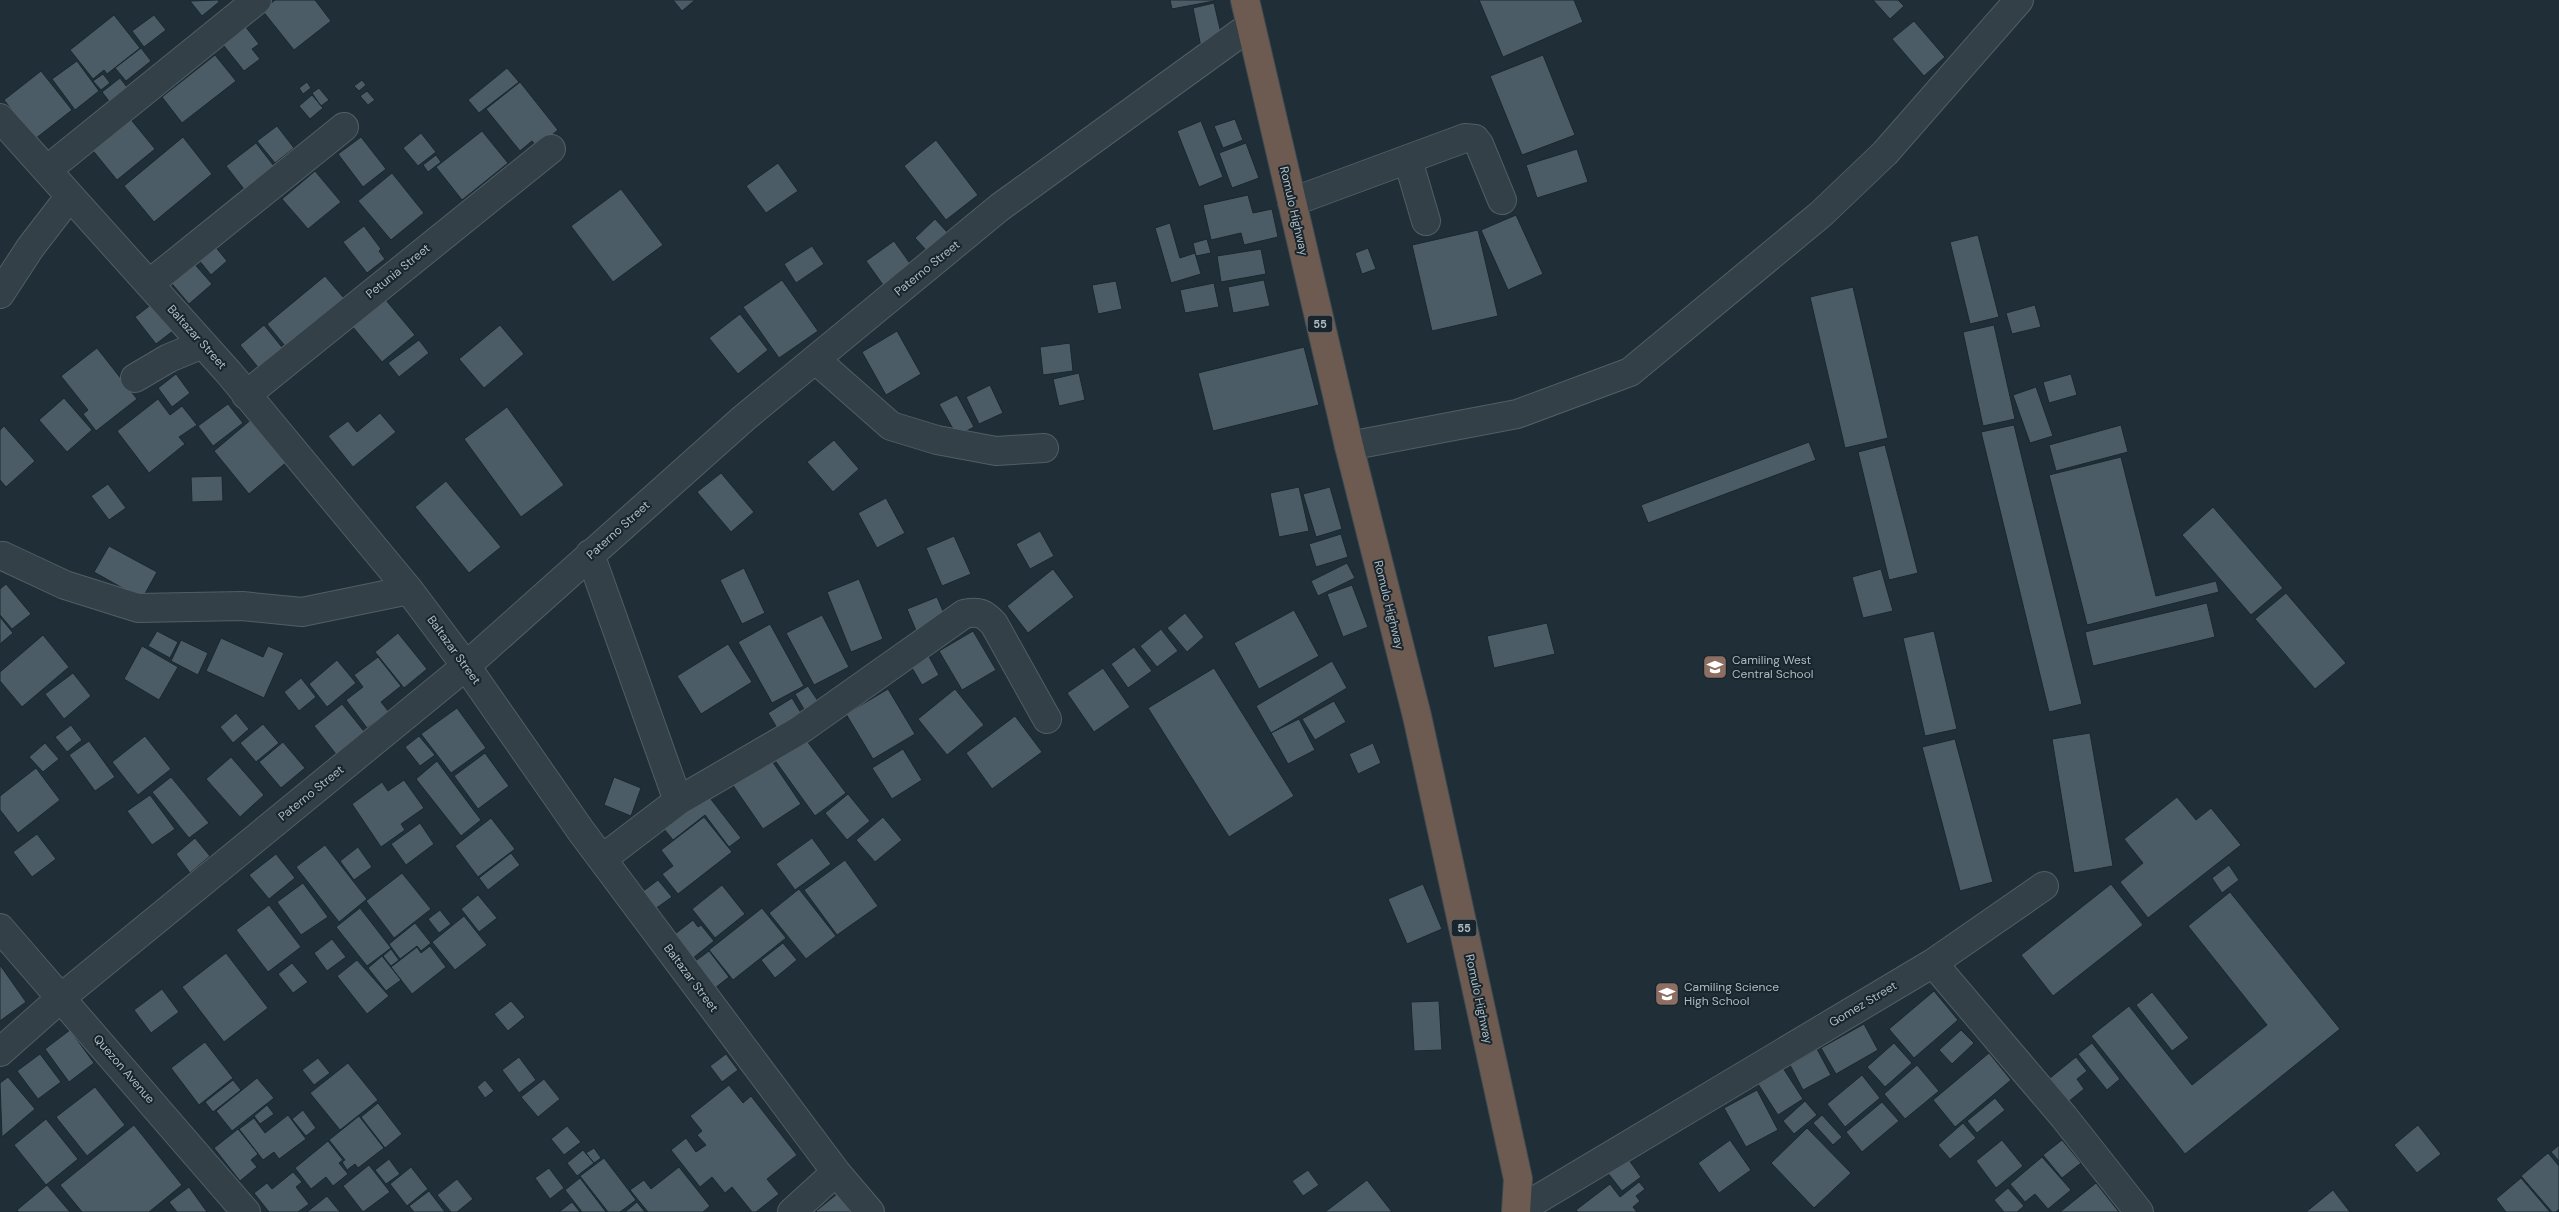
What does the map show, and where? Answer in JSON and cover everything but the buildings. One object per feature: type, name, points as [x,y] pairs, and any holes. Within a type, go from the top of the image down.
[{"type":"highway","name":"Romulo Highway","points":[[1245,0],[1349,446],[1417,716],[1518,1179],[1516,1212]]},
{"type":"street","points":[[47,170],[257,0]]},
{"type":"street","points":[[1349,446],[1517,414],[1630,372],[1822,214],[1885,153],[2019,0]]},
{"type":"street","name":"Paterno Street","points":[[0,1052],[62,997],[466,666],[744,418],[1000,207],[1250,26]]},
{"type":"street","name":"Baltazar Street","points":[[0,118],[203,344],[409,590],[466,666],[602,859],[836,1172],[870,1212]]},
{"type":"street","points":[[149,284],[344,127]]},
{"type":"street","points":[[1292,202],[1465,138],[1475,139],[1502,200]]},
{"type":"street","name":"Petunia Street","points":[[246,395],[551,150]]},
{"type":"street","points":[[1408,160],[1426,221]]},
{"type":"street","points":[[0,294],[30,248],[70,196]]},
{"type":"street","points":[[135,378],[169,358],[203,344]]},
{"type":"street","points":[[816,360],[891,426],[937,440],[996,451],[1044,448]]},
{"type":"street","points":[[590,554],[678,801]]},
{"type":"street","points":[[3,556],[65,586],[138,608],[242,606],[302,612],[409,590]]},
{"type":"street","points":[[602,859],[678,801],[800,730],[964,614],[975,612],[985,614],[994,624],[1047,719]]},
{"type":"street","name":"Gomez Street","points":[[1516,1212],[1933,963],[2044,886]]},
{"type":"street","name":"Quezon Avenue","points":[[0,928],[62,997],[246,1212]]},
{"type":"street","points":[[1933,963],[2064,1117],[2139,1212]]},
{"type":"street","points":[[792,1212],[836,1172]]},
{"type":"place","name":"Camiling West Central School","points":[[1715,667]]},
{"type":"place","name":"Camiling Science High School","points":[[1667,994]]}]
